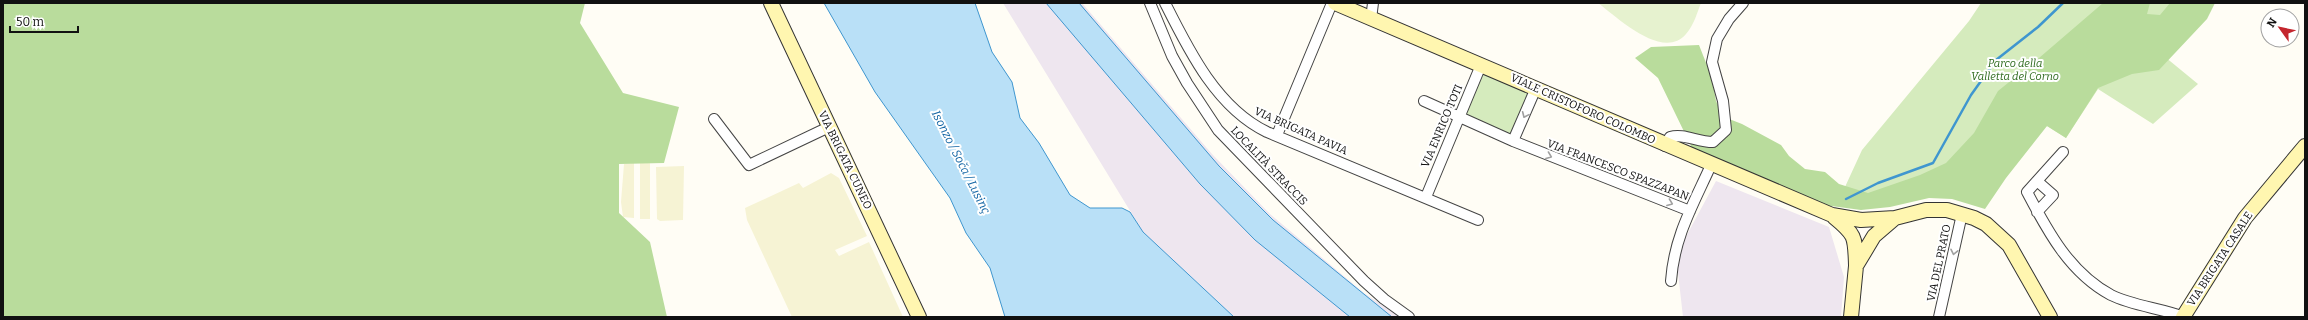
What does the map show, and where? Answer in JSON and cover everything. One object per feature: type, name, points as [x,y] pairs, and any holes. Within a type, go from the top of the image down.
[{"type":"street","name":"VIA BRIGATA CUNEO","points":[[771,3],[919,317]]},
{"type":"street","name":"LOCALITÀ STRACCIS","points":[[1150,3],[1158,26],[1183,76],[1218,130],[1364,281],[1384,299],[1409,317]]},
{"type":"street","name":"VIA BRIGATA PAVIA","points":[[1165,3],[1201,66],[1230,107],[1255,126],[1478,220]]},
{"type":"street","points":[[1277,136],[1334,3]]},
{"type":"street","name":"VIALE CRISTOFORO COLOMBO","points":[[1334,3],[1371,20],[1536,88],[1665,146],[1832,215],[1861,220],[1895,218]]},
{"type":"street","points":[[1371,20],[1373,3]]},
{"type":"street","points":[[1665,146],[1670,137],[1678,134],[1700,142],[1713,142],[1726,130],[1724,101],[1712,62],[1717,39],[1729,19],[1743,3]]},
{"type":"street","name":"VIA ENRICO TOTI","points":[[1426,197],[1481,65]]},
{"type":"street","points":[[1513,141],[1536,88]]},
{"type":"street","name":"VIA FRANCESCO SPAZZAPAN","points":[[1424,101],[1513,141],[1690,211],[1711,165]]},
{"type":"street","points":[[714,119],[749,166],[829,127]]},
{"type":"street","name":"VIA BRIGATA CASALE","points":[[2184,317],[2245,218],[2305,146]]},
{"type":"street","points":[[2062,152],[2027,192],[2053,240],[2086,278],[2112,295],[2184,317]]},
{"type":"street","points":[[2037,181],[2053,195],[2038,212]]},
{"type":"street","points":[[1851,317],[1856,266],[1874,236],[1895,218],[1926,210],[1947,210],[1962,214],[1986,224],[2009,245],[2050,317]]},
{"type":"street","points":[[1671,281],[1673,258],[1677,239],[1690,211]]},
{"type":"street","name":"VIA DEL PRATO","points":[[1939,317],[1962,214]]},
{"type":"street","name":"VIALE CRISTOFORO COLOMBO","points":[[1832,215],[1851,231],[1856,246],[1856,266]]},
{"type":"shaded area","points":[[1003,3],[1082,3],[1212,154],[1270,214],[1364,293],[1400,317],[1234,317],[1143,232]]},
{"type":"shaded area","points":[[634,163],[634,218],[623,217],[621,202],[624,164]]},
{"type":"shaded area","points":[[640,163],[650,163],[650,219],[640,219]]},
{"type":"shaded area","points":[[684,166],[683,220],[660,221],[657,219],[656,167]]},
{"type":"shaded area","points":[[831,173],[839,178],[867,236],[835,250],[839,256],[869,242],[903,317],[792,317],[747,220],[745,208],[799,183],[803,188]]},
{"type":"shaded area","points":[[1716,181],[1829,227],[1844,277],[1841,317],[1683,317],[1676,255]]},
{"type":"green space","points":[[3,3],[585,3],[580,23],[623,93],[679,107],[664,163],[619,164],[619,213],[650,242],[667,317],[3,317]]},
{"type":"green space","points":[[1598,3],[1701,3],[1693,23],[1686,34],[1676,41],[1665,43],[1653,40],[1629,27]]},
{"type":"green space","name":"Parco della Valletta del Corno","points":[[1981,3],[2203,3],[2159,52],[2198,84],[2153,124],[2098,89],[2066,138],[2047,126],[1929,195],[1839,200],[1862,150],[1969,21]]},
{"type":"green space","points":[[2103,3],[2150,3],[2147,14],[2160,15],[2170,3],[2215,3],[2207,19],[2159,70],[2132,74],[2098,88],[2066,138],[2047,126],[2006,178],[1985,209],[1952,199],[1929,198],[1890,207],[1861,210],[1824,205],[1737,168],[1692,148],[1658,78],[1635,58],[1651,47],[1699,45],[1712,78],[1716,101],[1724,117],[1742,124],[1781,145],[1789,156],[1805,169],[1825,172],[1839,184],[1868,193],[1920,175],[1946,163],[1974,133],[1998,91]]},
{"type":"green space","points":[[1481,65],[1536,88],[1513,141],[1459,117]]},
{"type":"water","name":"Isonzo / Soča / Lusinç","points":[[824,3],[975,3],[992,52],[1012,82],[1020,118],[1039,143],[1070,195],[1090,208],[1122,208],[1130,212],[1143,232],[1234,317],[1005,317],[990,268],[966,233],[950,198],[875,92]]},
{"type":"water","points":[[1046,3],[1079,3],[1219,166],[1273,220],[1392,317],[1350,317],[1255,240],[1200,184]]},
{"type":"waterway","points":[[1846,199],[1878,183],[1933,163],[1971,95],[1996,60],[2038,27],[2063,3]]}]
